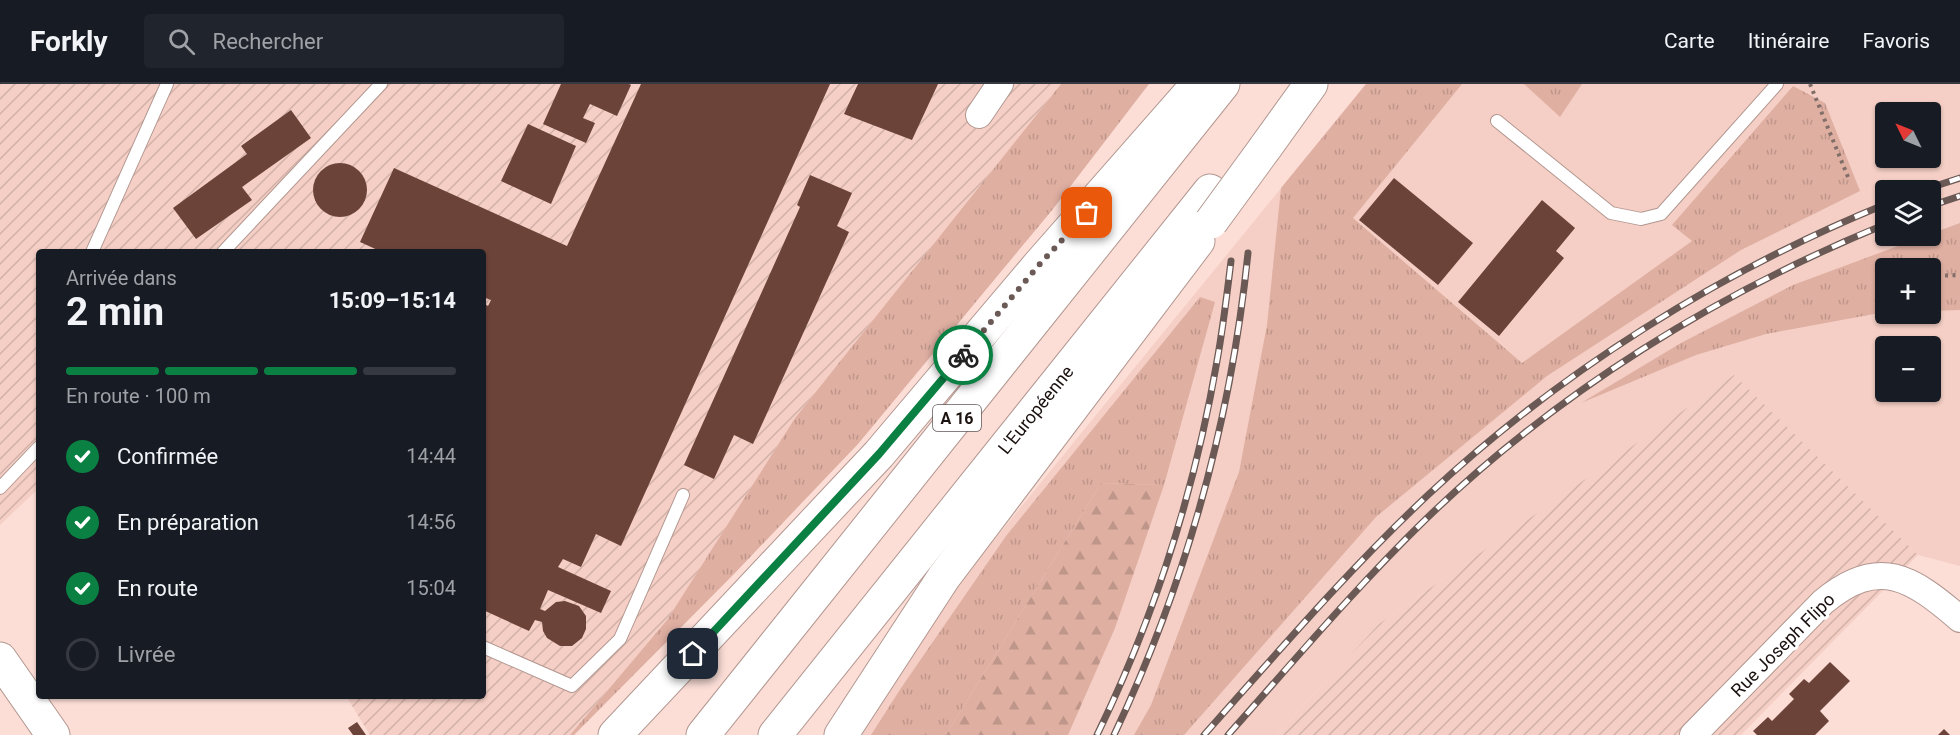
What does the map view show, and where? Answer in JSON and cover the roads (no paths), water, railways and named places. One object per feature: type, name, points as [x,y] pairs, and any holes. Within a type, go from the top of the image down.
[{"type":"main road","points":[[1265,136],[1296,84]]},
{"type":"main road","points":[[841,735],[944,577],[1211,207],[1265,136],[1311,84]]},
{"type":"main road","points":[[615,735],[879,454],[1039,265],[1210,90]]},
{"type":"main road","name":"A 16","points":[[703,735],[1210,90]]},
{"type":"main road","name":"L'Européenne","points":[[776,735],[1211,207]]},
{"type":"main road","points":[[0,659],[53,735]]},
{"type":"street","points":[[979,115],[1000,84]]},
{"type":"street","name":"Rue Joseph Flipo","points":[[1693,735],[1822,602],[1846,585],[1873,576],[1896,577],[1920,588],[1956,611]]},
{"type":"lane","points":[[93,249],[167,84]]},
{"type":"lane","points":[[226,249],[381,84]]},
{"type":"lane","points":[[1497,121],[1611,213],[1641,219],[1661,214],[1777,84]]},
{"type":"lane","points":[[0,488],[36,450]]},
{"type":"lane","points":[[486,648],[572,686],[620,639],[683,495]]},
{"type":"railway","points":[[1941,184],[1960,178]]},
{"type":"railway","points":[[1941,202],[1960,196]]},
{"type":"railway","points":[[1204,735],[1370,552],[1429,494],[1533,406],[1644,328],[1703,293],[1824,231],[1875,209]]},
{"type":"railway","points":[[1228,735],[1401,544],[1478,472],[1531,428],[1586,387],[1701,314],[1823,251],[1875,229]]},
{"type":"railway","points":[[1114,735],[1163,619],[1202,500],[1230,377],[1248,253]]},
{"type":"railway","points":[[1097,735],[1137,645],[1184,505],[1208,409],[1231,261]]}]
